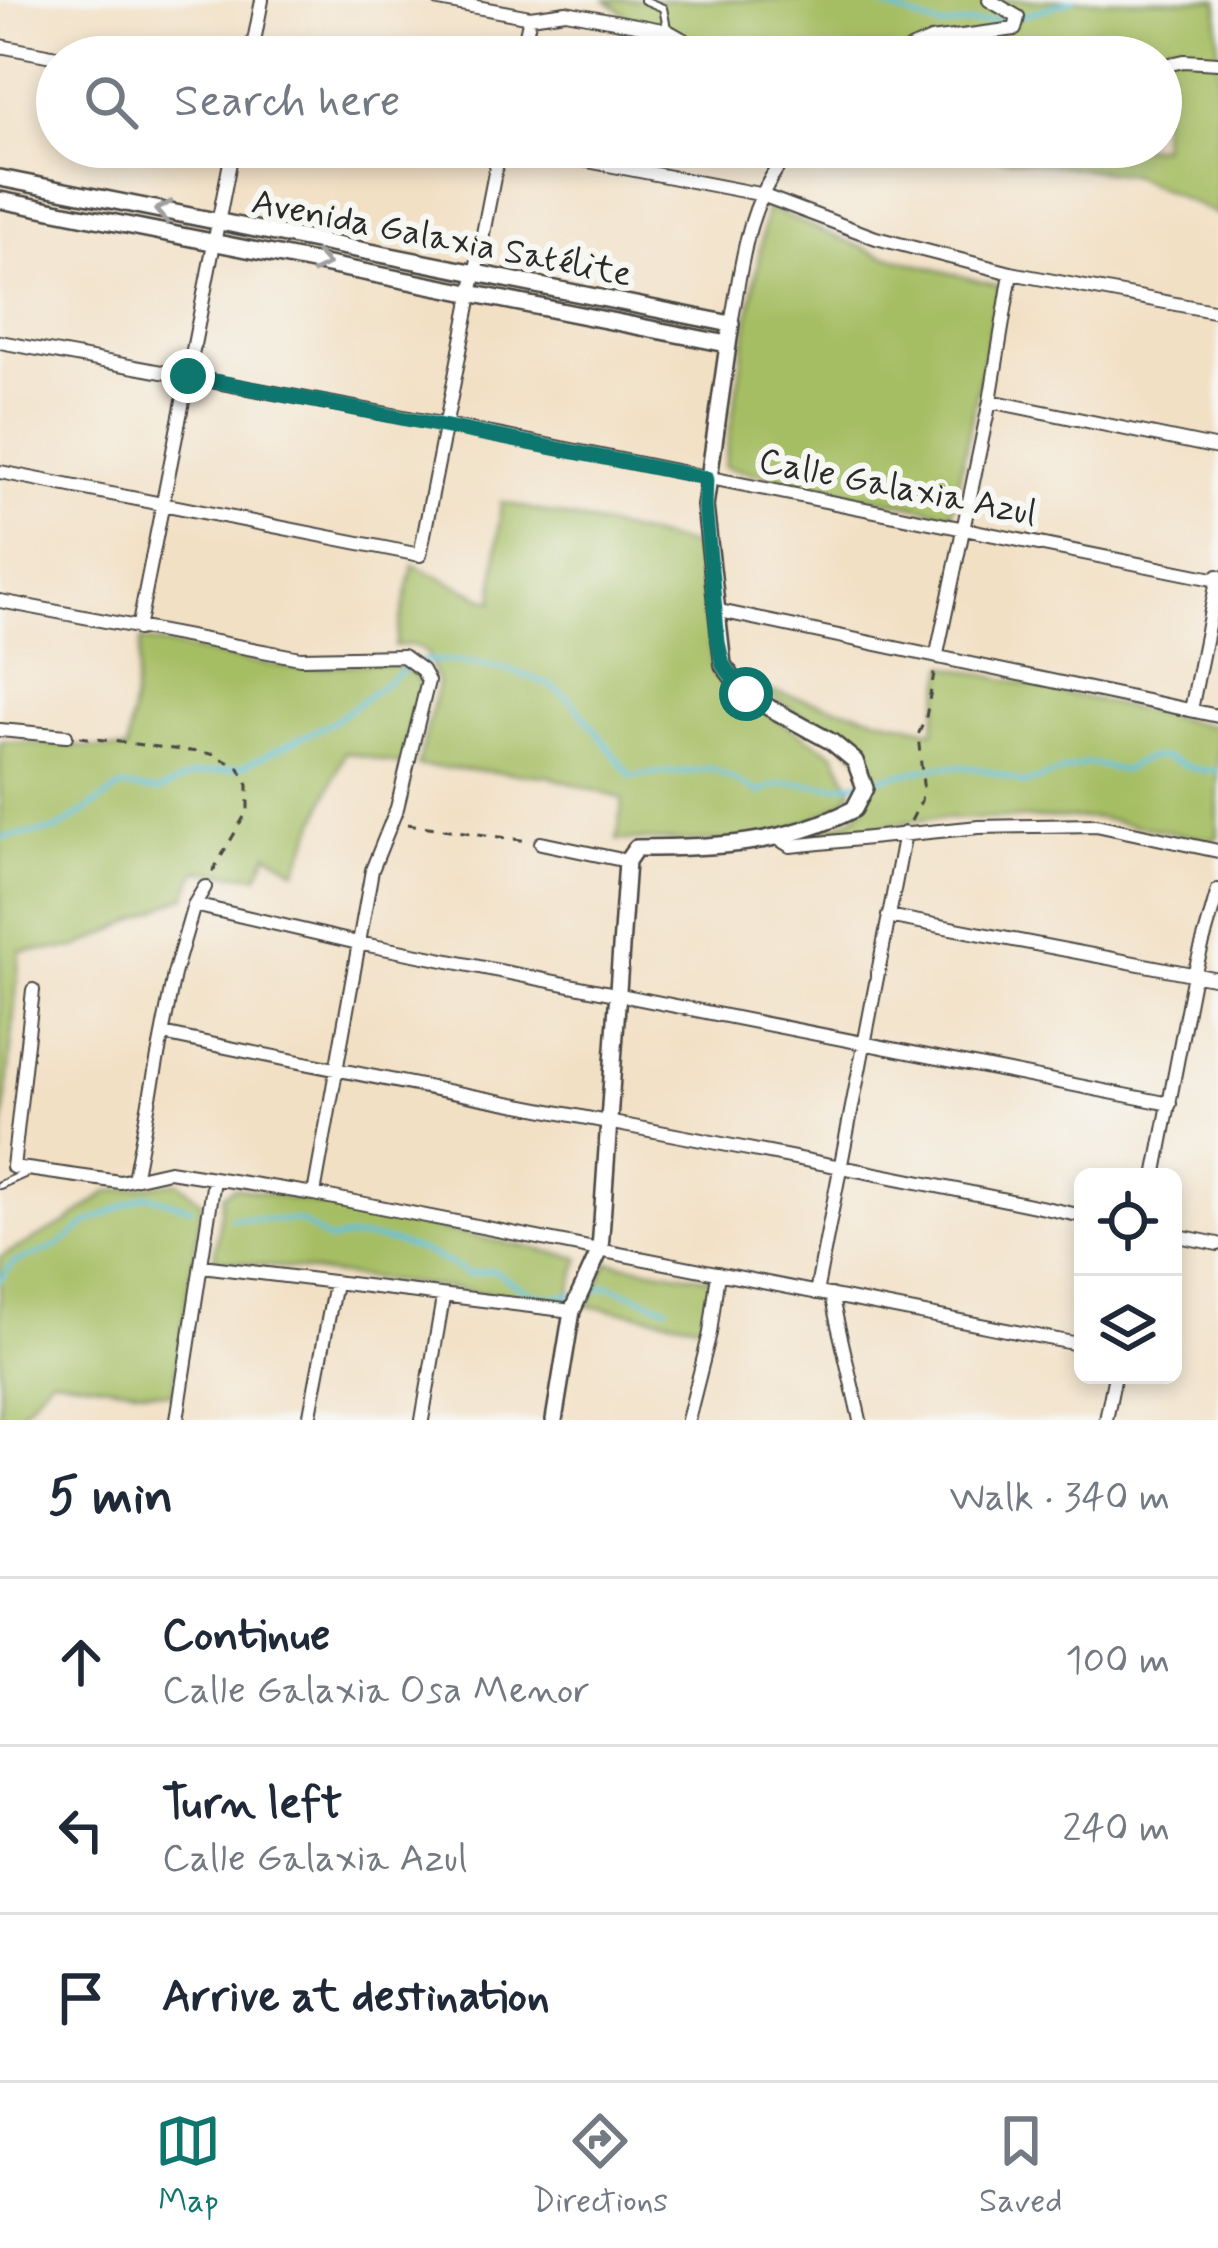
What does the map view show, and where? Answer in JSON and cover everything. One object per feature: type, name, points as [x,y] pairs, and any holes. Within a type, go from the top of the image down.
[{"type":"street","points":[[255,36],[262,0]]},
{"type":"street","points":[[439,0],[530,17],[566,12],[677,36]]},
{"type":"street","points":[[959,36],[1016,28],[1018,16],[989,0]]},
{"type":"street","points":[[526,36],[530,17]]},
{"type":"street","points":[[0,46],[36,54]]},
{"type":"street","points":[[1182,61],[1218,63]]},
{"type":"street","points":[[138,628],[229,168]]},
{"type":"street","points":[[0,472],[420,554],[496,168]]},
{"type":"street","points":[[624,168],[759,194],[876,238],[1011,273],[1218,312]]},
{"type":"street","points":[[554,1420],[572,1312],[600,1250],[627,861],[636,848],[730,847],[777,838],[854,809],[865,788],[855,761],[832,742],[746,694],[731,679],[723,665],[715,610],[706,478],[727,344],[759,194],[777,168]]},
{"type":"street","name":"Avenida Galaxia Satélite","points":[[0,178],[731,324]]},
{"type":"street","name":"Avenida Galaxia Satélite","points":[[0,200],[727,344]]},
{"type":"street","points":[[937,654],[990,401],[1011,273]]},
{"type":"street","name":"Calle Galaxia Azul","points":[[0,342],[1218,578]]},
{"type":"street","points":[[990,401],[1218,448]]},
{"type":"street","points":[[1191,710],[1218,578]]},
{"type":"street","points":[[0,601],[300,658],[403,656],[428,681],[392,821],[372,870],[314,1194]]},
{"type":"street","points":[[715,610],[1218,716]]},
{"type":"street","points":[[0,730],[66,736]]},
{"type":"street","points":[[777,838],[790,846],[979,826],[1096,825],[1218,851]]},
{"type":"street","points":[[860,1420],[824,1294],[839,1164],[905,833]]},
{"type":"street","points":[[541,843],[627,861]]},
{"type":"street","points":[[134,1179],[174,974],[194,905],[205,886]]},
{"type":"street","points":[[1157,1168],[1194,974],[1218,890]]},
{"type":"street","points":[[194,905],[358,943],[1170,1104]]},
{"type":"street","points":[[888,916],[1218,979]]},
{"type":"street","points":[[33,990],[13,1167],[120,1182],[169,1171],[314,1194],[1074,1343]]},
{"type":"street","points":[[163,1034],[1074,1214]]},
{"type":"street","points":[[177,1420],[214,1180]]},
{"type":"street","points":[[1182,1237],[1218,1244]]},
{"type":"street","points":[[202,1266],[572,1312]]},
{"type":"street","points":[[688,1420],[710,1333],[718,1273]]},
{"type":"street","points":[[309,1420],[335,1283]]},
{"type":"street","points":[[422,1420],[443,1298]]},
{"type":"street","points":[[1106,1420],[1113,1384]]},
{"type":"lane","points":[[644,0],[663,8],[668,31]]},
{"type":"lane","points":[[0,1185],[34,1169]]},
{"type":"path","points":[[905,833],[921,801],[918,735],[926,717],[937,654]]},
{"type":"path","points":[[66,736],[213,754],[239,768],[248,785],[248,810],[205,886]]},
{"type":"path","points":[[392,821],[431,831],[541,843]]},
{"type":"green space","points":[[606,0],[1218,0],[1218,215],[1131,175],[1078,168],[1182,168],[1182,36],[653,36]]},
{"type":"green space","points":[[767,208],[878,254],[999,286],[952,514],[724,467]]},
{"type":"green space","points":[[501,502],[695,546],[713,670],[730,692],[835,754],[852,790],[845,799],[807,822],[762,836],[718,841],[617,840],[623,799],[547,776],[418,766],[438,684],[427,653],[413,645],[395,646],[413,565],[493,602]]},
{"type":"green space","points":[[141,640],[288,667],[369,663],[399,667],[421,684],[401,765],[345,752],[296,871],[268,853],[258,876],[197,871],[186,896],[76,948],[20,951],[0,1164],[0,741],[127,750]]},
{"type":"green space","points":[[945,666],[1218,728],[1218,837],[1212,840],[1097,818],[930,819],[801,838],[844,822],[863,808],[871,784],[870,766],[822,726],[754,687],[933,731]]},
{"type":"green space","points":[[178,1182],[202,1202],[173,1394],[51,1377],[15,1420],[0,1420],[0,1257],[67,1222],[108,1192]]},
{"type":"green space","points":[[234,1187],[580,1258],[567,1303],[214,1259],[223,1195]]},
{"type":"green space","points":[[608,1262],[712,1279],[706,1325],[588,1306]]},
{"type":"waterway","points":[[865,0],[940,27],[1010,19]]},
{"type":"waterway","points":[[1021,16],[1073,0]]},
{"type":"waterway","points":[[418,661],[499,668],[540,681],[572,702],[632,777],[710,768],[761,793],[779,785],[842,785],[953,767],[974,768],[1024,784],[1088,763],[1124,771],[1151,757],[1218,770]]},
{"type":"waterway","points":[[0,838],[56,830],[122,787],[159,791],[193,775],[239,768],[333,722],[406,668]]},
{"type":"waterway","points":[[0,1280],[13,1263],[56,1247],[89,1222],[147,1195],[191,1208]]},
{"type":"waterway","points":[[231,1218],[300,1221],[329,1241],[382,1240],[419,1250],[467,1274],[493,1270],[540,1295],[573,1294]]},
{"type":"waterway","points":[[592,1290],[610,1286],[667,1307]]},
{"type":"route","points":[[188,376],[706,478],[718,642],[723,665],[746,694]]}]
